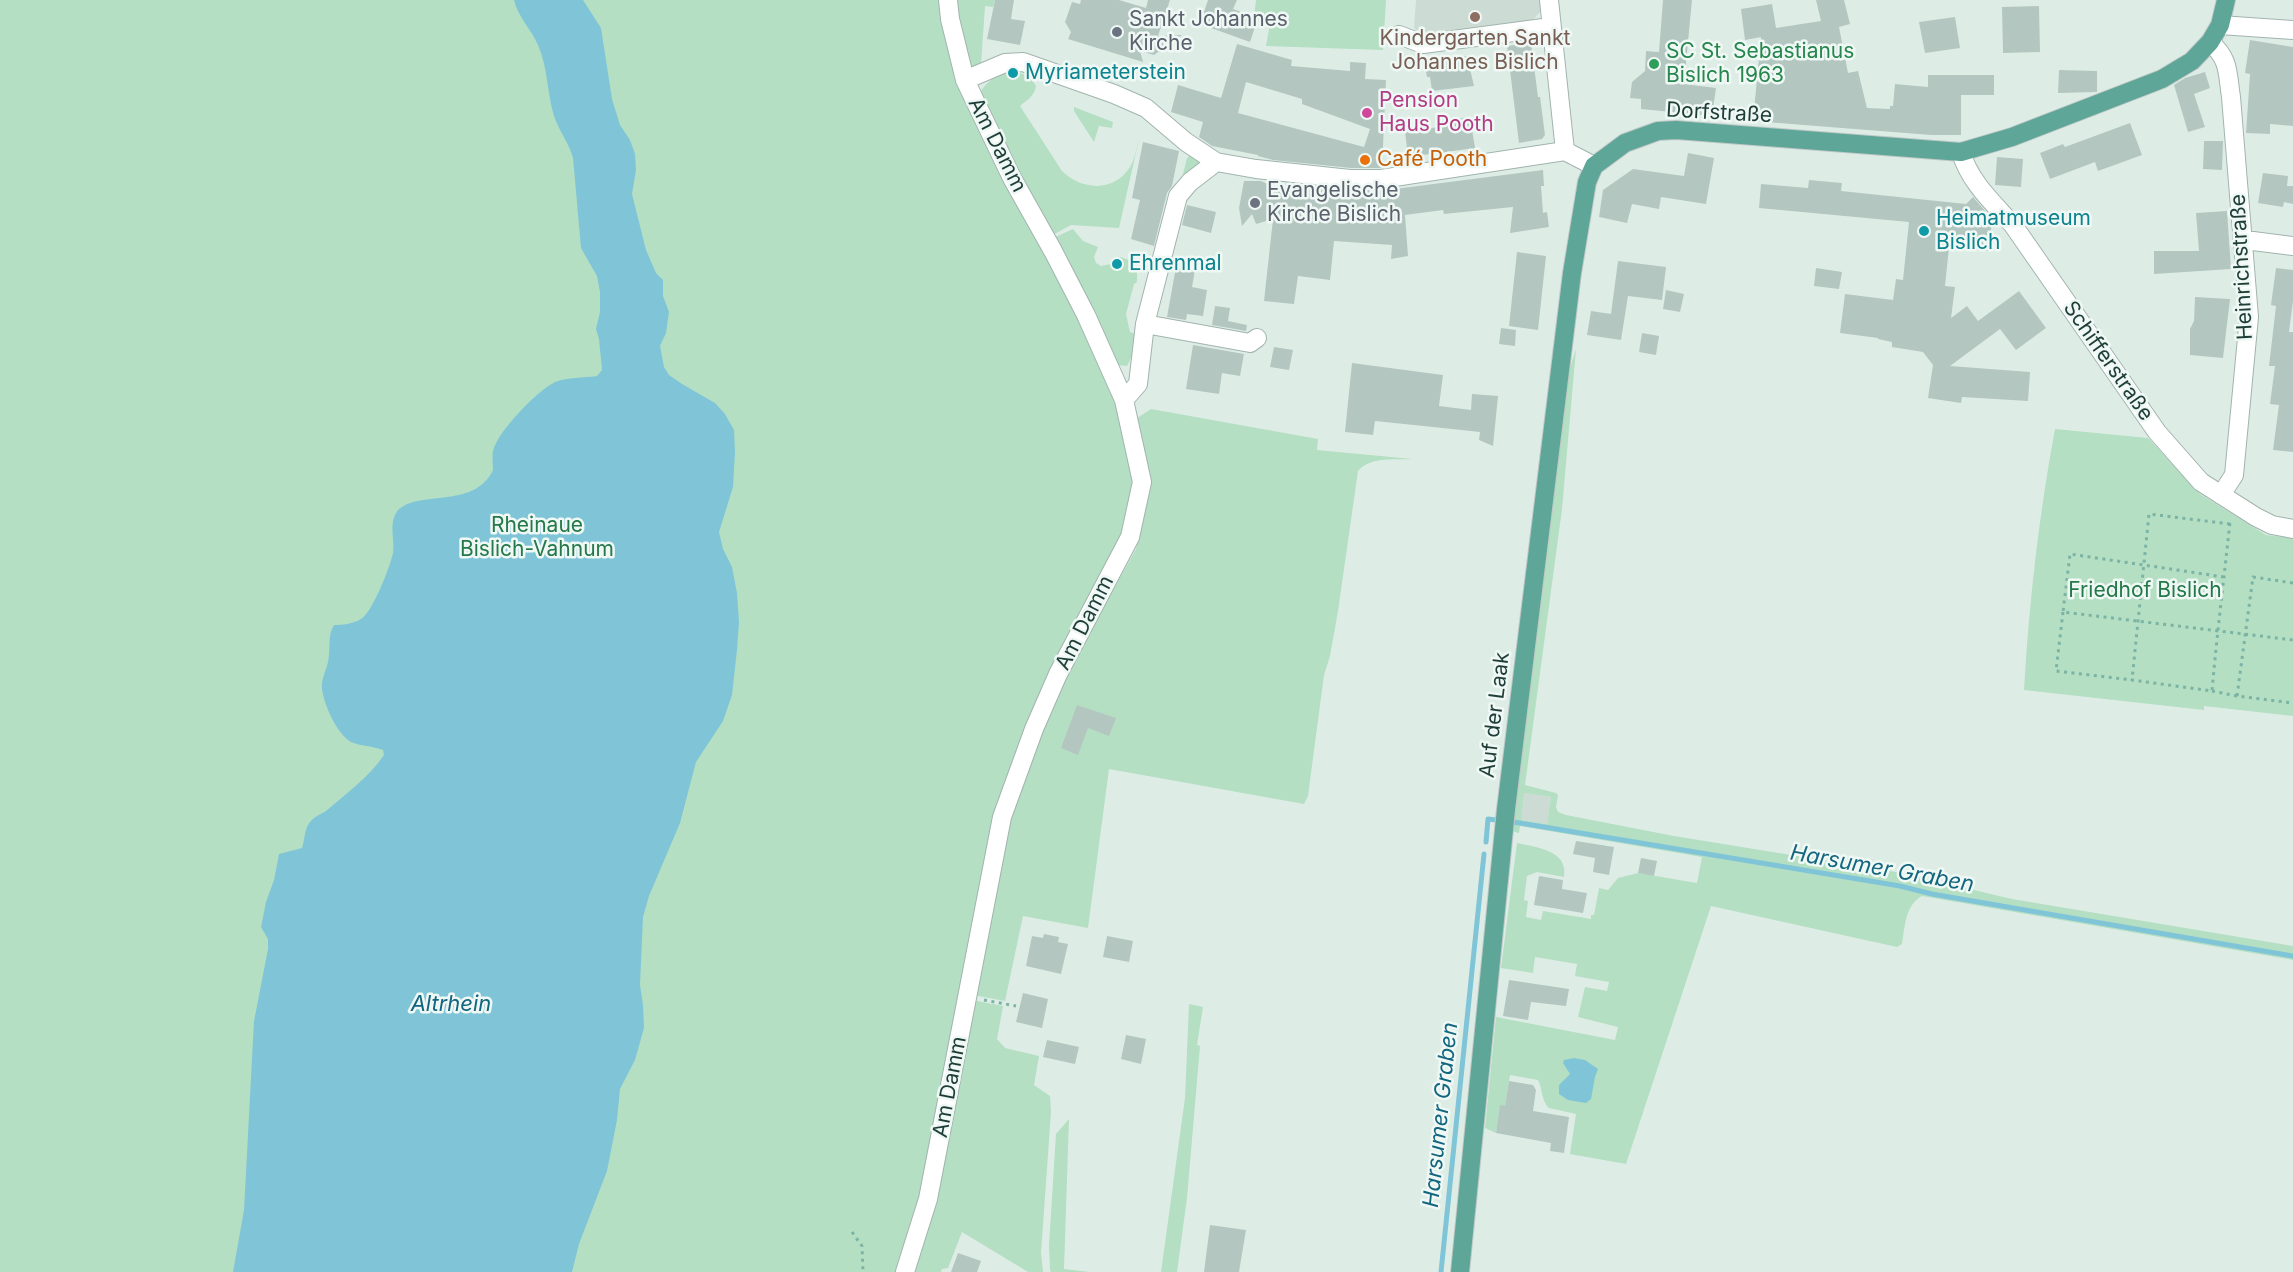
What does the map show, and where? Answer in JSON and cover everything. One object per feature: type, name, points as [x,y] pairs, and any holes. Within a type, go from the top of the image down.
[{"type":"main road","name":"Dorfstraße","points":[[1594,166],[1625,142],[1658,131],[1961,152],[2012,137],[2162,79],[2192,61],[2210,42],[2220,25],[2226,0]]},
{"type":"main road","name":"Auf der Laak","points":[[1460,1272],[1506,809],[1572,273],[1587,182],[1594,166]]},
{"type":"street","name":"Am Damm","points":[[905,1272],[928,1199],[1002,817],[1058,674],[1130,537],[1142,482],[1124,400],[1086,315],[1012,178],[965,80],[950,19],[948,0]]},
{"type":"street","points":[[1549,0],[1565,151]]},
{"type":"street","points":[[2220,25],[2293,30]]},
{"type":"street","points":[[1399,35],[1424,44],[1551,27]]},
{"type":"street","name":"Heinrichstraße","points":[[2210,42],[2222,52],[2231,97],[2249,316],[2234,475],[2226,498]]},
{"type":"street","points":[[965,80],[1005,63],[1023,62],[1114,94],[1146,108],[1186,142],[1216,162],[1256,169],[1338,178],[1381,179],[1565,151],[1594,166]]},
{"type":"street","name":"Schifferstraße","points":[[1961,152],[1965,168],[2013,225],[2157,432],[2201,482],[2272,525],[2293,529]]},
{"type":"street","points":[[1124,400],[1138,384],[1145,324],[1178,196],[1190,182],[1216,162]]},
{"type":"street","points":[[2244,242],[2293,246]]},
{"type":"street","points":[[1145,324],[1250,343],[1257,338]]},
{"type":"path","points":[[2212,691],[2230,524],[2226,498]]},
{"type":"path","points":[[2132,680],[2149,514],[2230,524]]},
{"type":"path","points":[[2224,577],[2070,554],[2056,671],[2293,703]]},
{"type":"path","points":[[2237,696],[2253,577],[2293,583]]},
{"type":"path","points":[[2062,612],[2293,640]]},
{"type":"path","points":[[967,998],[1016,1006]]},
{"type":"path","points":[[852,1232],[862,1246],[863,1272]]},
{"type":"shaded area","name":"Kindergarten Sankt Johannes Bislich","points":[[1416,0],[1540,0],[1541,11],[1530,23],[1424,37],[1414,28]]},
{"type":"shaded area","points":[[1524,793],[1551,797],[1547,824],[1520,820]]},
{"type":"green space","name":"Rheinaue Bislich-Vahnum","points":[[0,0],[995,0],[993,7],[985,6],[981,64],[978,65],[978,99],[982,90],[995,77],[1013,72],[1030,78],[1036,86],[1034,93],[1020,106],[1062,171],[1078,182],[1088,185],[1106,185],[1123,175],[1132,164],[1139,139],[1119,228],[1071,225],[1051,236],[1053,238],[1073,229],[1083,241],[1098,247],[1094,257],[1096,263],[1101,266],[1111,264],[1114,269],[1120,266],[1117,259],[1120,257],[1129,260],[1137,269],[1137,282],[1134,284],[1126,314],[1130,332],[1136,334],[1133,354],[1127,366],[1118,365],[1141,440],[1137,418],[1151,409],[1318,439],[1317,450],[1412,459],[1376,461],[1363,466],[1358,471],[1338,611],[1330,656],[1324,675],[1308,796],[1304,804],[1109,769],[1088,928],[1023,916],[1005,1001],[973,995],[1027,754],[1000,855],[911,1272],[0,1272]],"holes":[[[1145,490],[1145,509],[1136,549],[1093,626]]]},
{"type":"green space","points":[[1256,0],[1386,0],[1383,50],[1266,46],[1270,24],[1257,21],[1258,18],[1254,17]]},
{"type":"green space","points":[[1074,107],[1113,122],[1112,128],[1099,126],[1094,142],[1074,111]]},
{"type":"green space","points":[[1191,155],[1203,164],[1184,176],[1187,158]]},
{"type":"green space","points":[[1576,349],[1562,509],[1525,785],[1556,793],[1558,812],[1674,836],[1902,873],[2012,899],[2293,946],[2293,960],[1922,896],[1916,900],[1909,911],[1902,944],[1897,947],[1711,906],[1626,1164],[1570,1154],[1576,1114],[1549,1108],[1538,1080],[1510,1075],[1505,1106],[1500,1106],[1496,1133],[1485,1128],[1496,1017],[1615,1040],[1618,1027],[1578,1017],[1585,987],[1607,991],[1609,982],[1575,976],[1577,964],[1535,957],[1533,973],[1501,968],[1517,843],[1549,851],[1556,855],[1564,868],[1564,877],[1537,872],[1527,876],[1524,900],[1528,901],[1526,917],[1541,920],[1543,911],[1591,919],[1591,915],[1594,915],[1599,888],[1608,890],[1618,878],[1638,873],[1697,883],[1702,857],[1520,826],[1519,833],[1512,831],[1569,371]],"holes":[[[1524,793],[1551,797],[1547,824],[1521,820]]]},
{"type":"green space","name":"Friedhof Bislich","points":[[2055,429],[2148,438],[2200,494],[2266,535],[2293,538],[2293,716],[2204,706],[2204,710],[2024,690],[2035,559]]},
{"type":"green space","points":[[972,1000],[1003,1006],[997,1039],[1005,1048],[1039,1056],[1034,1085],[1050,1096],[1051,1112],[1041,1253],[1043,1272],[1028,1272],[962,1232],[948,1268],[942,1269],[941,1272],[913,1272]]},
{"type":"green space","points":[[1189,1004],[1203,1007],[1197,1045],[1200,1046],[1187,1198],[1177,1272],[1161,1272],[1185,1098]]},
{"type":"green space","points":[[1069,1119],[1064,1269],[1090,1272],[1051,1272],[1050,1270],[1049,1245],[1056,1134]]},
{"type":"water","name":"Altrhein","points":[[514,0],[583,0],[601,28],[612,99],[620,125],[630,140],[635,154],[636,170],[632,194],[646,250],[656,273],[663,280],[663,296],[669,312],[666,333],[660,346],[664,367],[669,375],[715,403],[725,414],[734,430],[733,487],[719,532],[723,549],[732,567],[737,593],[739,622],[732,695],[723,721],[696,762],[680,823],[649,896],[643,917],[640,985],[644,1028],[635,1060],[620,1089],[617,1120],[607,1171],[579,1244],[572,1272],[233,1272],[244,1210],[254,1021],[268,949],[268,939],[261,927],[279,854],[302,848],[310,822],[357,784],[384,755],[383,750],[351,742],[341,733],[328,711],[322,685],[328,662],[332,629],[334,625],[361,619],[375,599],[393,553],[393,522],[396,513],[404,506],[458,495],[484,483],[493,470],[493,453],[496,443],[529,402],[555,382],[570,378],[597,376],[602,370],[596,329],[600,312],[600,292],[597,276],[581,248],[573,158],[554,116],[541,54]]},
{"type":"water","points":[[1574,1058],[1585,1060],[1598,1069],[1591,1099],[1586,1103],[1568,1100],[1559,1094],[1559,1085],[1570,1074],[1563,1063],[1564,1060]]},
{"type":"building","points":[[995,0],[1014,0],[1011,19],[1025,21],[1020,45],[987,39]]},
{"type":"building","name":"Sankt Johannes Kirche","points":[[1081,0],[1119,0],[1146,8],[1148,0],[1170,0],[1158,36],[1182,35],[1154,55],[1140,51],[1143,62],[1068,39],[1071,32],[1065,22],[1072,2],[1080,4]]},
{"type":"building","points":[[1208,0],[1237,0],[1233,9],[1258,18],[1250,42],[1200,24]]},
{"type":"building","points":[[1663,0],[1692,0],[1684,84],[1716,88],[1712,116],[1641,109],[1641,99],[1630,98],[1632,82],[1645,71],[1646,51],[1659,52]]},
{"type":"building","points":[[1816,0],[1844,0],[1850,24],[1839,27],[1848,73],[1858,71],[1867,108],[1890,109],[1890,106],[1893,106],[1895,84],[1928,87],[1928,75],[1994,75],[1994,95],[1961,95],[1961,135],[1931,135],[1753,121],[1761,37],[1745,40],[1741,9],[1772,4],[1776,28],[1821,21]]},
{"type":"building","points":[[2039,6],[2040,52],[2003,53],[2002,7]]},
{"type":"building","points":[[1955,17],[1960,48],[1925,53],[1919,22]]},
{"type":"building","points":[[2250,40],[2293,47],[2293,126],[2270,124],[2270,134],[2246,133],[2250,74],[2245,73]]},
{"type":"building","points":[[1531,43],[1545,135],[1542,139],[1519,143],[1507,46]]},
{"type":"building","points":[[1237,44],[1292,60],[1291,66],[1350,71],[1350,62],[1366,63],[1365,79],[1386,80],[1382,168],[1351,168],[1273,160],[1212,146],[1199,137],[1203,122],[1171,112],[1178,85],[1221,98]],"holes":[[[1246,82],[1302,99],[1302,104],[1370,129],[1364,147],[1238,113]]]},
{"type":"building","points":[[1467,56],[1474,86],[1432,91],[1424,61]]},
{"type":"building","points":[[2059,70],[2097,71],[2097,92],[2058,93]]},
{"type":"building","points":[[2205,72],[2210,88],[2194,94],[2205,127],[2188,132],[2174,85],[2185,78]]},
{"type":"building","points":[[1470,117],[1475,148],[1408,157],[1405,131],[1449,126],[1449,120]]},
{"type":"building","points":[[2130,123],[2142,155],[2098,171],[2095,162],[2050,179],[2040,153],[2063,144],[2065,147]]},
{"type":"building","points":[[2204,141],[2223,141],[2222,170],[2203,169]]},
{"type":"building","points":[[1143,142],[1179,151],[1172,186],[1167,193],[1154,246],[1131,239],[1140,200],[1132,198]]},
{"type":"building","points":[[1688,153],[1714,158],[1706,204],[1661,197],[1659,209],[1632,204],[1627,223],[1599,217],[1603,190],[1633,169],[1684,176]]},
{"type":"building","points":[[1997,157],[2023,159],[2021,187],[1995,185]]},
{"type":"building","points":[[1543,170],[1544,186],[1541,186],[1543,213],[1547,212],[1549,227],[1510,233],[1513,207],[1444,214],[1443,210],[1405,215],[1408,256],[1391,259],[1392,245],[1334,241],[1330,280],[1298,276],[1294,304],[1264,301],[1273,219],[1256,224],[1252,214],[1242,226],[1239,208],[1244,181],[1261,181],[1294,196],[1295,184],[1379,191]]},
{"type":"building","points":[[2263,173],[2288,176],[2287,186],[2293,186],[2293,204],[2284,202],[2283,207],[2258,203]]},
{"type":"building","points":[[1809,180],[1842,183],[1841,191],[1966,204],[1973,197],[1992,219],[1989,251],[1949,247],[1945,286],[1955,287],[1951,318],[1967,306],[1978,321],[2019,291],[2046,328],[2016,350],[2000,329],[1950,366],[2030,372],[2028,401],[1962,397],[1961,403],[1928,398],[1933,365],[1923,352],[1892,347],[1892,342],[1878,338],[1840,333],[1845,294],[1893,300],[1896,279],[1903,280],[1909,222],[1759,208],[1761,184],[1808,188]]},
{"type":"building","points":[[1187,205],[1216,212],[1211,233],[1182,225]]},
{"type":"building","points":[[2227,211],[2231,269],[2154,274],[2154,251],[2199,251],[2196,213]]},
{"type":"building","points":[[1517,252],[1546,256],[1538,330],[1509,326]]},
{"type":"building","points":[[1618,261],[1666,267],[1662,300],[1628,296],[1621,340],[1587,335],[1591,311],[1611,314]]},
{"type":"building","points":[[1176,267],[1195,270],[1192,287],[1207,290],[1203,316],[1187,314],[1186,320],[1167,317]]},
{"type":"building","points":[[1816,268],[1842,272],[1839,289],[1814,286]]},
{"type":"building","points":[[2276,268],[2293,270],[2293,301],[2289,332],[2293,332],[2293,452],[2273,450],[2279,405],[2270,404],[2275,366],[2269,366],[2276,306],[2271,305]]},
{"type":"building","points":[[1666,290],[1684,294],[1680,312],[1663,309]]},
{"type":"building","points":[[2195,297],[2230,299],[2223,358],[2190,355],[2190,329],[2194,321]]},
{"type":"building","points":[[1215,306],[1230,308],[1228,321],[1247,325],[1246,331],[1212,325]]},
{"type":"building","points":[[1501,328],[1516,330],[1515,346],[1499,344]]},
{"type":"building","points":[[1642,333],[1659,336],[1656,355],[1639,352]]},
{"type":"building","points":[[1193,345],[1244,354],[1240,376],[1222,373],[1219,394],[1186,389]]},
{"type":"building","points":[[1274,347],[1293,350],[1289,370],[1270,367]]},
{"type":"building","points":[[1352,363],[1443,375],[1439,406],[1471,410],[1472,394],[1498,396],[1493,446],[1479,440],[1480,432],[1375,421],[1373,435],[1345,432]]},
{"type":"building","points":[[1077,705],[1116,718],[1109,736],[1088,728],[1078,755],[1061,748]]},
{"type":"building","points":[[1576,841],[1614,847],[1609,875],[1593,872],[1595,858],[1573,854]]},
{"type":"building","points":[[1641,858],[1657,861],[1654,876],[1638,873]]},
{"type":"building","points":[[1539,876],[1563,880],[1562,889],[1587,893],[1583,913],[1534,905]]},
{"type":"building","points":[[1044,934],[1059,937],[1058,942],[1068,944],[1061,974],[1026,966],[1032,936],[1043,938]]},
{"type":"building","points":[[1107,936],[1133,941],[1129,962],[1103,957]]},
{"type":"building","points":[[1509,980],[1569,989],[1566,1006],[1531,1002],[1528,1020],[1503,1016]]},
{"type":"building","points":[[1023,993],[1048,999],[1042,1028],[1016,1022]]},
{"type":"building","points":[[1126,1035],[1146,1039],[1141,1064],[1121,1059]]},
{"type":"building","points":[[1047,1040],[1079,1047],[1075,1064],[1043,1057]]},
{"type":"building","points":[[1509,1081],[1533,1085],[1536,1090],[1533,1111],[1569,1117],[1564,1153],[1550,1151],[1551,1143],[1496,1133],[1500,1105],[1505,1106]]},
{"type":"building","points":[[1210,1225],[1246,1230],[1239,1272],[1204,1272]]},
{"type":"building","points":[[958,1253],[981,1261],[977,1272],[951,1272]]},
{"type":"waterway","name":"Harsumer Graben","points":[[1486,842],[1488,819],[1520,823],[1900,886],[1932,894],[2293,956]]},
{"type":"waterway","name":"Harsumer Graben","points":[[1441,1272],[1484,854]]},
{"type":"place","name":"Kindergarten Sankt Johannes Bislich","points":[[1475,17]]},
{"type":"place","name":"Sankt Johannes Kirche","points":[[1117,32]]},
{"type":"place","name":"SC St. Sebastianus Bislich 1963","points":[[1654,64]]},
{"type":"place","name":"Myriameterstein","points":[[1013,73]]},
{"type":"place","name":"Pension Haus Pooth","points":[[1367,113]]},
{"type":"place","name":"Café Pooth","points":[[1365,160]]},
{"type":"place","name":"Evangelische Kirche Bislich","points":[[1255,203]]},
{"type":"place","name":"Heimatmuseum Bislich","points":[[1924,231]]},
{"type":"place","name":"Ehrenmal","points":[[1117,264]]}]
